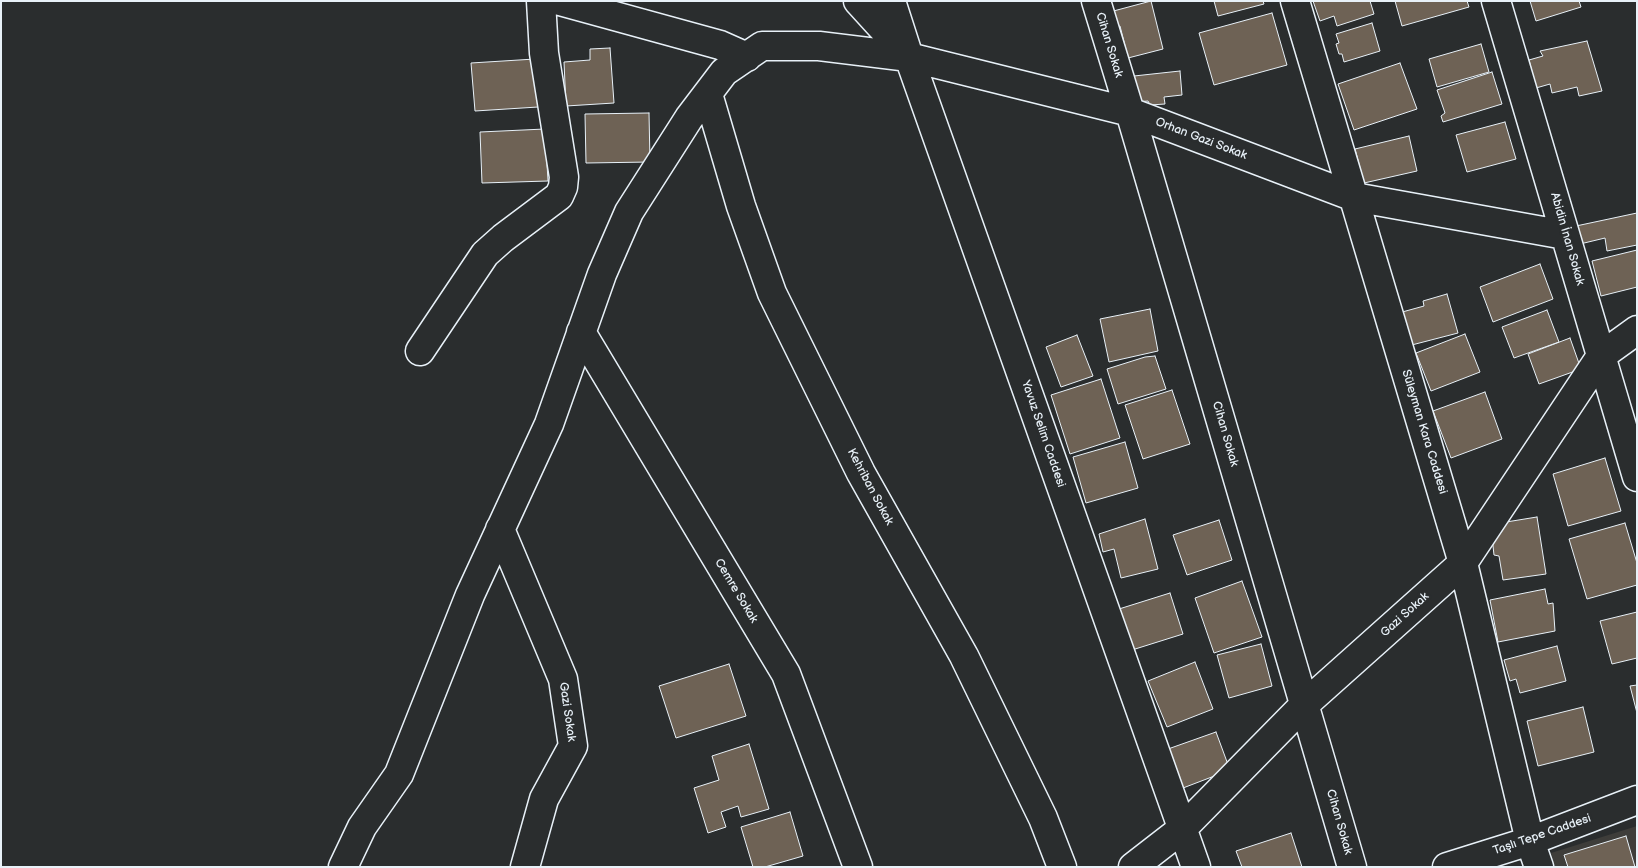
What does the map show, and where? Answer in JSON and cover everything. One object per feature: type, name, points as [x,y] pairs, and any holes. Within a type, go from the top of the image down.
[{"type":"street","points":[[420,351],[485,254],[559,196],[563,187],[564,177],[544,53],[541,1]]},
{"type":"street","points":[[560,1],[720,45],[747,56]]},
{"type":"street","points":[[858,1],[909,56]]},
{"type":"street","name":"Yavuz Selim Caddesi","points":[[892,1],[909,56],[1196,867]]},
{"type":"street","name":"Cihan Sokak","points":[[1096,1],[1352,867]]},
{"type":"street","name":"Süleyman Kara Caddesi","points":[[1295,1],[1463,563],[1530,841],[1538,867]]},
{"type":"street","name":"Abidin İnan Sokak","points":[[1496,1],[1637,478]]},
{"type":"street","name":"Orhan Gazi Sokak","points":[[343,867],[362,827],[399,774],[470,594],[549,424],[602,274],[629,212],[689,118],[724,72],[762,46],[818,46],[909,56],[1130,112],[1354,197],[1565,235]]},
{"type":"street","name":"Kehriban Sokak","points":[[708,94],[741,206],[772,293],[861,473],[964,656],[1043,818],[1062,867]]},
{"type":"street","name":"Gazi Sokak","points":[[1133,867],[1182,829],[1304,705],[1463,563],[1601,356],[1637,330]]},
{"type":"street","name":"Cemre Sokak","points":[[581,332],[786,674],[858,867]]},
{"type":"street","name":"Gazi Sokak","points":[[500,529],[563,679],[573,746],[544,799],[525,867]]},
{"type":"street","name":"Taşlı Tepe Caddesi","points":[[1447,867],[1530,841],[1637,800]]},
{"type":"shaded area","points":[[1637,826],[1637,867],[1555,867],[1551,853]]},
{"type":"building","points":[[1151,1],[1163,49],[1128,58],[1120,26],[1110,29],[1106,13]]},
{"type":"building","points":[[1214,1],[1263,1],[1264,4],[1218,16]]},
{"type":"building","points":[[1313,1],[1370,1],[1374,14],[1337,26],[1334,16],[1320,21]]},
{"type":"building","points":[[1395,1],[1467,1],[1469,7],[1402,26]]},
{"type":"building","points":[[1530,1],[1579,1],[1581,7],[1536,21]]},
{"type":"building","points":[[1272,13],[1287,65],[1214,85],[1199,33]]},
{"type":"building","points":[[1372,23],[1380,51],[1344,62],[1336,44],[1339,43],[1336,34]]},
{"type":"building","points":[[1587,41],[1602,91],[1579,96],[1577,87],[1552,93],[1550,84],[1536,88],[1529,60],[1543,56],[1540,51]]},
{"type":"building","points":[[1481,44],[1489,72],[1437,87],[1429,59]]},
{"type":"building","points":[[610,48],[614,103],[566,106],[564,62],[590,60],[590,49]]},
{"type":"building","points":[[535,59],[538,107],[475,111],[471,63]]},
{"type":"building","points":[[1400,63],[1417,109],[1354,130],[1338,84]]},
{"type":"building","points":[[1180,71],[1182,95],[1164,97],[1165,104],[1150,105],[1148,101],[1137,102],[1134,76]]},
{"type":"building","points":[[1492,72],[1502,104],[1443,122],[1441,116],[1445,113],[1437,90]]},
{"type":"building","points":[[649,113],[650,162],[586,163],[585,114]]},
{"type":"building","points":[[1505,122],[1516,159],[1467,172],[1456,135]]},
{"type":"building","points":[[545,129],[548,181],[482,183],[480,132]]},
{"type":"building","points":[[1409,136],[1417,171],[1364,183],[1355,149]]},
{"type":"building","points":[[1637,213],[1637,245],[1607,251],[1605,238],[1580,244],[1576,226]]},
{"type":"building","points":[[1637,250],[1637,287],[1601,296],[1592,261]]},
{"type":"building","points":[[1540,264],[1553,299],[1493,322],[1480,287]]},
{"type":"building","points":[[1447,294],[1458,333],[1404,347],[1395,314],[1424,306],[1423,301]]},
{"type":"building","points":[[1150,309],[1158,351],[1109,362],[1100,319]]},
{"type":"building","points":[[1547,310],[1559,342],[1514,358],[1502,327]]},
{"type":"building","points":[[1465,334],[1480,372],[1431,391],[1416,353]]},
{"type":"building","points":[[1077,335],[1093,376],[1061,387],[1046,347]]},
{"type":"building","points":[[1570,338],[1581,369],[1539,384],[1528,354]]},
{"type":"building","points":[[1155,356],[1166,389],[1118,404],[1107,369],[1145,357]]},
{"type":"building","points":[[1101,379],[1120,438],[1070,454],[1051,395]]},
{"type":"building","points":[[1172,390],[1190,444],[1143,459],[1125,405]]},
{"type":"building","points":[[1485,392],[1502,439],[1451,458],[1433,411]]},
{"type":"building","points":[[1125,442],[1138,488],[1086,503],[1073,457]]},
{"type":"building","points":[[1605,458],[1621,511],[1568,526],[1553,474]]},
{"type":"building","points":[[1537,517],[1546,574],[1503,580],[1499,556],[1494,555],[1492,537],[1494,524]]},
{"type":"building","points":[[1145,519],[1158,569],[1121,578],[1114,549],[1103,552],[1099,534]]},
{"type":"building","points":[[1219,520],[1232,560],[1187,575],[1173,535]]},
{"type":"building","points":[[1625,523],[1637,563],[1637,585],[1587,599],[1569,539]]},
{"type":"building","points":[[1242,581],[1262,637],[1214,653],[1195,598]]},
{"type":"building","points":[[1545,589],[1548,604],[1553,603],[1555,631],[1498,642],[1490,600]]},
{"type":"building","points":[[1170,593],[1183,634],[1132,650],[1119,609]]},
{"type":"building","points":[[1637,612],[1637,658],[1612,664],[1600,621]]},
{"type":"building","points":[[1261,644],[1272,686],[1229,698],[1217,655]]},
{"type":"building","points":[[1557,646],[1566,681],[1520,693],[1516,679],[1510,681],[1504,660]]},
{"type":"building","points":[[1195,662],[1213,709],[1167,727],[1148,681]]},
{"type":"building","points":[[729,664],[746,716],[676,738],[659,686]]},
{"type":"building","points":[[1637,685],[1637,713],[1630,686]]},
{"type":"building","points":[[1583,707],[1594,752],[1538,766],[1527,721]]},
{"type":"building","points":[[1216,732],[1230,770],[1183,788],[1168,749]]},
{"type":"building","points":[[749,744],[769,809],[741,817],[738,806],[721,812],[726,827],[708,833],[694,788],[719,780],[712,756]]},
{"type":"building","points":[[790,812],[803,856],[765,867],[753,867],[741,827]]},
{"type":"building","points":[[1291,833],[1302,867],[1242,867],[1236,851]]},
{"type":"building","points":[[1626,836],[1635,867],[1568,867],[1564,855]]}]
